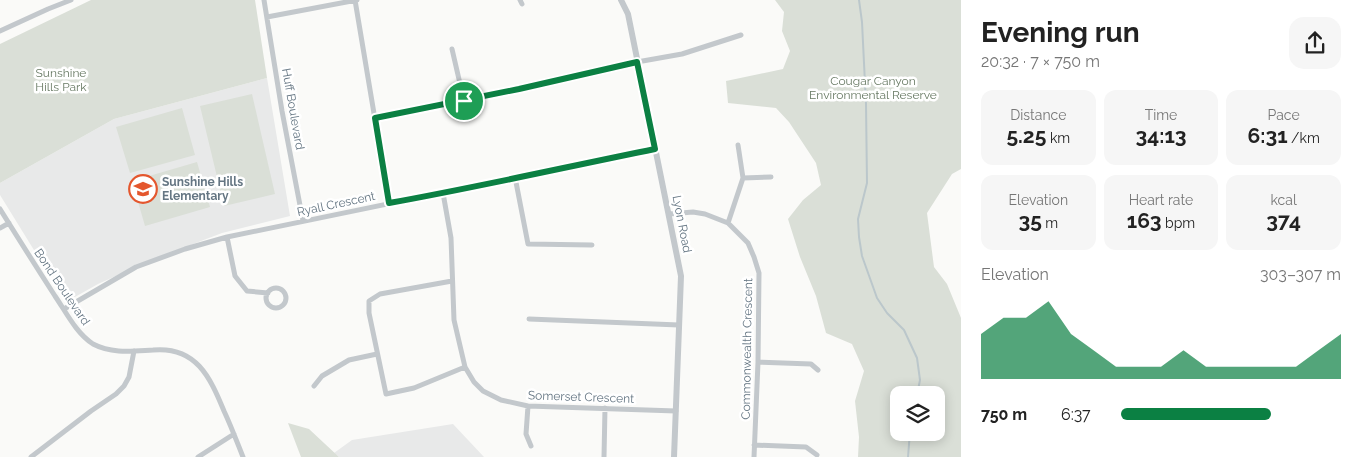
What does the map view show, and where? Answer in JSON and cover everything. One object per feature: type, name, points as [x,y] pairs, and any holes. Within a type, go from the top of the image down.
[{"type":"street","points":[[0,31],[71,0]]},
{"type":"street","name":"Huff Boulevard","points":[[264,0],[282,111],[303,221]]},
{"type":"street","points":[[267,17],[356,0],[389,203]]},
{"type":"street","name":"Lyon Road","points":[[621,0],[628,14],[680,276],[674,457]]},
{"type":"street","points":[[375,118],[464,101],[637,62],[682,54],[741,35]]},
{"type":"street","points":[[452,49],[464,101]]},
{"type":"street","points":[[728,223],[743,178],[738,145]]},
{"type":"street","name":"Ryall Crescent","points":[[64,309],[136,267],[227,236],[655,149]]},
{"type":"street","points":[[515,177],[528,244],[592,245]]},
{"type":"street","points":[[743,178],[770,177]]},
{"type":"street","name":"Somerset Crescent","points":[[443,193],[451,238],[454,320],[465,367],[474,382],[483,391],[501,400],[528,406],[676,411]]},
{"type":"street","name":"Bond Boulevard","points":[[0,210],[64,309],[82,334],[94,344],[110,350],[124,352],[163,349],[175,351],[197,363],[210,378],[243,457]]},
{"type":"street","name":"Commonwealth Crescent","points":[[668,214],[693,212],[705,214],[728,223],[748,243],[754,257],[759,273],[754,457]]},
{"type":"street","points":[[0,228],[8,223]]},
{"type":"street","points":[[227,236],[235,276],[247,291],[268,293]]},
{"type":"street","points":[[452,281],[380,294],[369,301],[369,313],[386,394],[414,388],[465,367]]},
{"type":"street","points":[[530,319],[679,325]]},
{"type":"street","points":[[31,457],[116,394],[124,386],[129,377],[134,351]]},
{"type":"street","points":[[314,386],[322,376],[349,360],[377,354]]},
{"type":"street","points":[[758,362],[811,364],[818,370]]},
{"type":"street","points":[[528,406],[526,434],[531,446]]},
{"type":"street","points":[[604,457],[605,408]]},
{"type":"street","points":[[198,457],[234,434]]},
{"type":"street","points":[[754,445],[806,446],[817,454]]},
{"type":"shaded area","name":"Sunshine Hills Elementary","points":[[267,78],[290,216],[222,233],[154,259],[98,284],[66,302],[0,195],[0,183],[114,119]]},
{"type":"shaded area","points":[[453,424],[484,457],[339,457],[334,453],[352,440]]},
{"type":"green space","name":"Sunshine Hills Park","points":[[91,0],[255,0],[267,78],[114,119],[0,183],[0,44]]},
{"type":"green space","name":"Cougar Canyon Environmental Reserve","points":[[775,0],[961,0],[961,169],[952,174],[927,213],[934,267],[947,284],[961,318],[961,457],[858,457],[859,437],[855,401],[864,371],[852,344],[826,333],[816,296],[800,257],[788,219],[803,200],[821,185],[816,163],[789,122],[776,108],[728,103],[726,81],[783,69],[790,51],[782,31],[784,12]]},
{"type":"green space","points":[[252,94],[275,194],[224,206],[200,106]]},
{"type":"green space","points":[[182,108],[195,155],[130,173],[116,127]]},
{"type":"green space","points":[[197,162],[210,207],[145,226],[132,181]]},
{"type":"green space","points":[[288,423],[309,429],[339,457],[301,457]]},
{"type":"waterway","points":[[859,0],[862,22],[866,104],[867,183],[858,219],[859,237],[862,256],[877,298],[887,313],[904,330],[917,358],[920,380],[919,386]]},
{"type":"waterway","points":[[908,457],[909,441]]},
{"type":"place","name":"Sunshine Hills Elementary","points":[[143,189]]},
{"type":"route","points":[[637,62],[655,149],[389,203],[375,118],[464,101],[637,62]]}]
